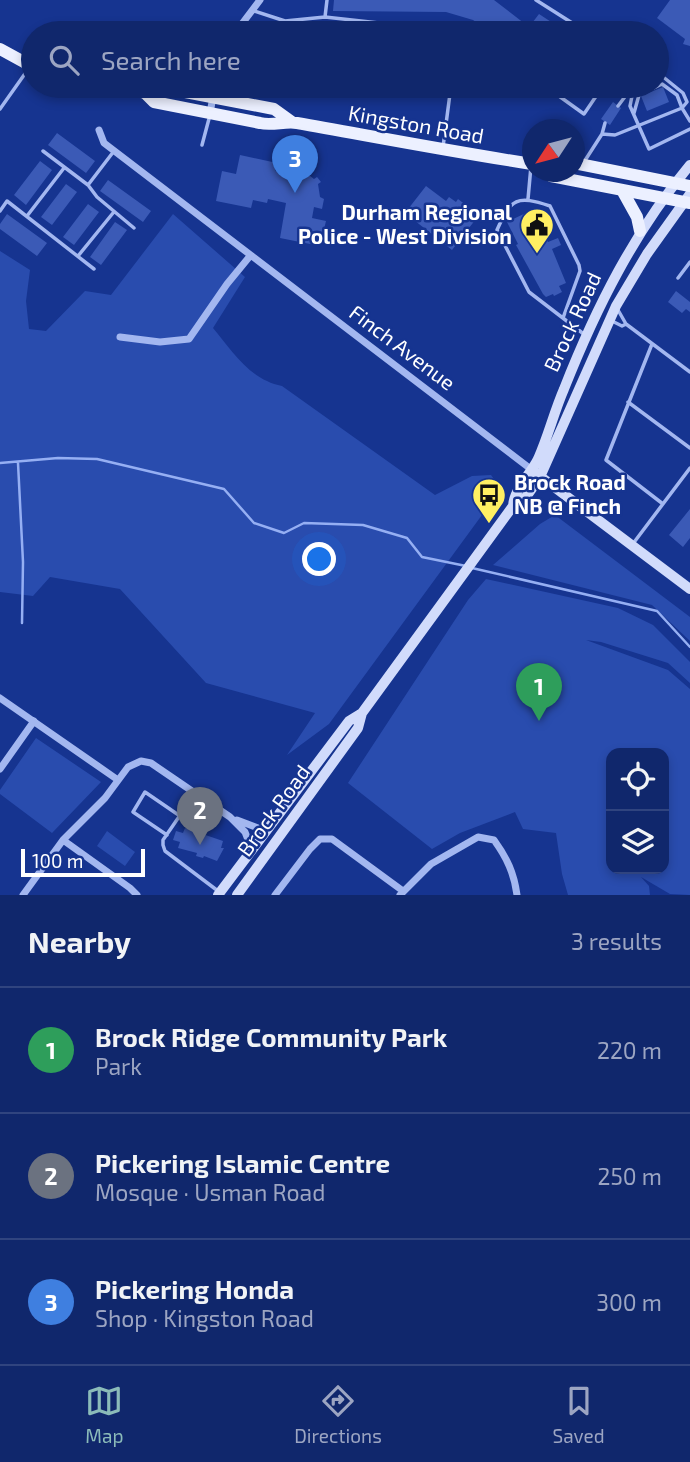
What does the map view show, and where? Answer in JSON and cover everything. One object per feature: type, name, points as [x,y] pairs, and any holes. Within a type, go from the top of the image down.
[{"type":"main road","points":[[0,49],[21,60]]},
{"type":"main road","name":"Kingston Road","points":[[150,98],[154,102],[271,126],[292,122],[522,162]]},
{"type":"main road","name":"Kingston Road","points":[[235,98],[274,109],[292,122]]},
{"type":"main road","points":[[585,165],[690,186]]},
{"type":"main road","name":"Brock Road","points":[[536,474],[586,336],[640,231],[690,165]]},
{"type":"main road","points":[[581,182],[688,200]]},
{"type":"main road","points":[[622,190],[637,217],[640,231]]},
{"type":"main road","name":"Brock Road","points":[[237,895],[358,728],[362,713],[513,506],[521,505],[616,306],[647,254],[688,200]]},
{"type":"main road","name":"Finch Avenue","points":[[536,474],[690,589]]},
{"type":"main road","name":"Brock Road","points":[[219,894],[348,720],[362,713]]},
{"type":"main road","points":[[267,831],[268,854]]},
{"type":"street","points":[[244,21],[260,0]]},
{"type":"street","points":[[210,113],[213,98]]},
{"type":"street","name":"Finch Avenue","points":[[99,130],[104,144],[536,474]]},
{"type":"street","points":[[120,337],[160,342],[189,339],[250,256]]},
{"type":"street","points":[[0,698],[118,780]]},
{"type":"street","points":[[0,769],[33,721]]},
{"type":"street","points":[[23,895],[63,840],[105,798],[132,764],[146,761],[230,817],[245,832],[252,850]]},
{"type":"street","points":[[230,817],[267,831]]},
{"type":"street","points":[[275,895],[320,839],[332,839],[401,893],[431,864],[478,837],[494,840],[506,856],[517,895]]},
{"type":"street","points":[[63,840],[137,895]]},
{"type":"lane","points":[[325,17],[327,0]]},
{"type":"lane","points":[[536,0],[570,21]]},
{"type":"lane","points":[[252,10],[285,21],[325,17],[360,21]]},
{"type":"lane","points":[[0,109],[21,81]]},
{"type":"lane","points":[[602,134],[615,135],[682,108],[687,102],[683,93],[669,82]]},
{"type":"lane","points":[[669,89],[677,95],[690,121]]},
{"type":"lane","points":[[442,149],[449,98]]},
{"type":"lane","points":[[562,98],[584,114],[595,98]]},
{"type":"lane","points":[[618,106],[624,98]]},
{"type":"lane","points":[[632,98],[630,106],[636,125],[649,149],[662,140],[690,129]]},
{"type":"lane","points":[[633,116],[638,98]]},
{"type":"lane","points":[[202,145],[210,113]]},
{"type":"lane","points":[[667,114],[670,120]]},
{"type":"lane","points":[[652,120],[655,127]]},
{"type":"lane","points":[[585,156],[602,134],[606,123]]},
{"type":"lane","points":[[43,151],[88,185],[113,213],[134,228]]},
{"type":"lane","points":[[88,185],[114,151]]},
{"type":"lane","points":[[27,216],[64,168]]},
{"type":"lane","points":[[528,199],[530,182]]},
{"type":"lane","points":[[563,318],[580,271],[579,265],[550,206],[528,199],[512,203],[505,211],[497,230],[529,292],[586,336]]},
{"type":"lane","points":[[0,211],[8,201],[94,268]]},
{"type":"lane","points":[[78,256],[113,213]]},
{"type":"lane","points":[[678,278],[690,262]]},
{"type":"lane","points":[[616,306],[626,324],[690,372]]},
{"type":"lane","points":[[609,320],[622,326],[626,324]]},
{"type":"lane","points":[[652,344],[606,460],[663,504]]},
{"type":"lane","points":[[628,402],[690,448]]},
{"type":"lane","points":[[632,545],[690,468]]},
{"type":"lane","points":[[167,835],[132,812],[145,792],[180,816]]},
{"type":"lane","points":[[195,793],[163,845],[166,852],[219,894]]},
{"type":"shaded area","points":[[173,214],[245,277],[213,328],[251,371],[260,378],[282,386],[435,495],[472,476],[491,475],[501,489],[329,724],[287,755],[315,713],[206,683],[120,589],[50,577],[33,596],[0,592],[0,251],[30,270],[26,301],[29,329],[46,331],[85,291],[111,295]]},
{"type":"shaded area","points":[[555,515],[690,617],[690,641],[652,605],[493,565],[540,524]]},
{"type":"shaded area","points":[[486,579],[618,608],[653,625],[690,662],[690,683],[668,663],[601,642],[586,640],[668,670],[690,689],[690,895],[670,894],[641,877],[649,886],[650,895],[568,895],[556,833],[523,829],[515,812],[460,833],[432,849],[348,783],[468,600]]},
{"type":"shaded area","points":[[36,738],[101,782],[52,833],[0,794],[0,790]]},
{"type":"shaded area","points":[[107,831],[135,852],[125,866],[97,846]]},
{"type":"building","points":[[334,0],[494,0],[521,21],[474,21],[446,12],[333,11]]},
{"type":"building","points":[[670,0],[690,0],[690,46],[683,44],[685,39],[669,27],[669,21],[657,18]]},
{"type":"building","points":[[539,14],[550,21],[534,21]]},
{"type":"building","points":[[642,98],[667,98],[669,102],[647,111]]},
{"type":"building","points":[[613,102],[621,108],[610,125],[601,119]]},
{"type":"building","points":[[57,133],[95,161],[86,173],[48,145]]},
{"type":"building","points":[[240,155],[277,163],[275,171],[291,174],[293,164],[304,166],[305,172],[314,179],[317,177],[321,182],[318,184],[320,197],[324,199],[322,209],[314,207],[312,218],[326,221],[320,246],[280,238],[286,203],[268,199],[267,203],[253,200],[251,208],[216,201],[222,171],[236,174]]},
{"type":"building","points":[[40,161],[52,170],[26,205],[14,195]]},
{"type":"building","points":[[108,180],[151,211],[143,222],[100,191]]},
{"type":"building","points":[[66,184],[77,192],[52,225],[41,217]]},
{"type":"building","points":[[426,186],[446,201],[449,197],[456,202],[458,199],[479,215],[452,250],[405,213]]},
{"type":"building","points":[[88,204],[99,212],[74,245],[63,237]]},
{"type":"building","name":"Durham Regional Police - West Division","points":[[530,211],[548,242],[558,238],[561,245],[552,249],[566,283],[559,286],[562,292],[554,296],[553,294],[546,297],[543,294],[516,245],[518,244],[507,222]]},
{"type":"building","points":[[7,214],[47,243],[37,256],[0,229],[0,224]]},
{"type":"building","points":[[115,222],[127,230],[101,265],[90,257]]},
{"type":"building","points":[[676,291],[690,302],[690,312],[686,309],[682,313],[668,302]]},
{"type":"building","points":[[690,509],[690,538],[683,547],[669,535]]},
{"type":"building","points":[[185,828],[223,841],[221,848],[224,848],[217,861],[178,848],[180,842],[173,840],[176,831],[183,833]]},
{"type":"waterway","points":[[0,463],[58,458],[97,459],[224,489],[254,523],[284,533],[304,523],[363,525],[407,538],[422,557],[466,566]]},
{"type":"waterway","points":[[18,463],[23,562],[22,623]]},
{"type":"waterway","points":[[472,568],[657,611],[690,647]]},
{"type":"place","name":"Pickering Honda","points":[[295,193]]},
{"type":"place","name":"Durham Regional Police - West Division","points":[[537,255]]},
{"type":"place","name":"Brock Road NB @ Finch","points":[[489,525]]},
{"type":"place","name":"Brock Ridge Community Park","points":[[539,721]]},
{"type":"place","name":"Pickering Islamic Centre","points":[[200,845]]}]
